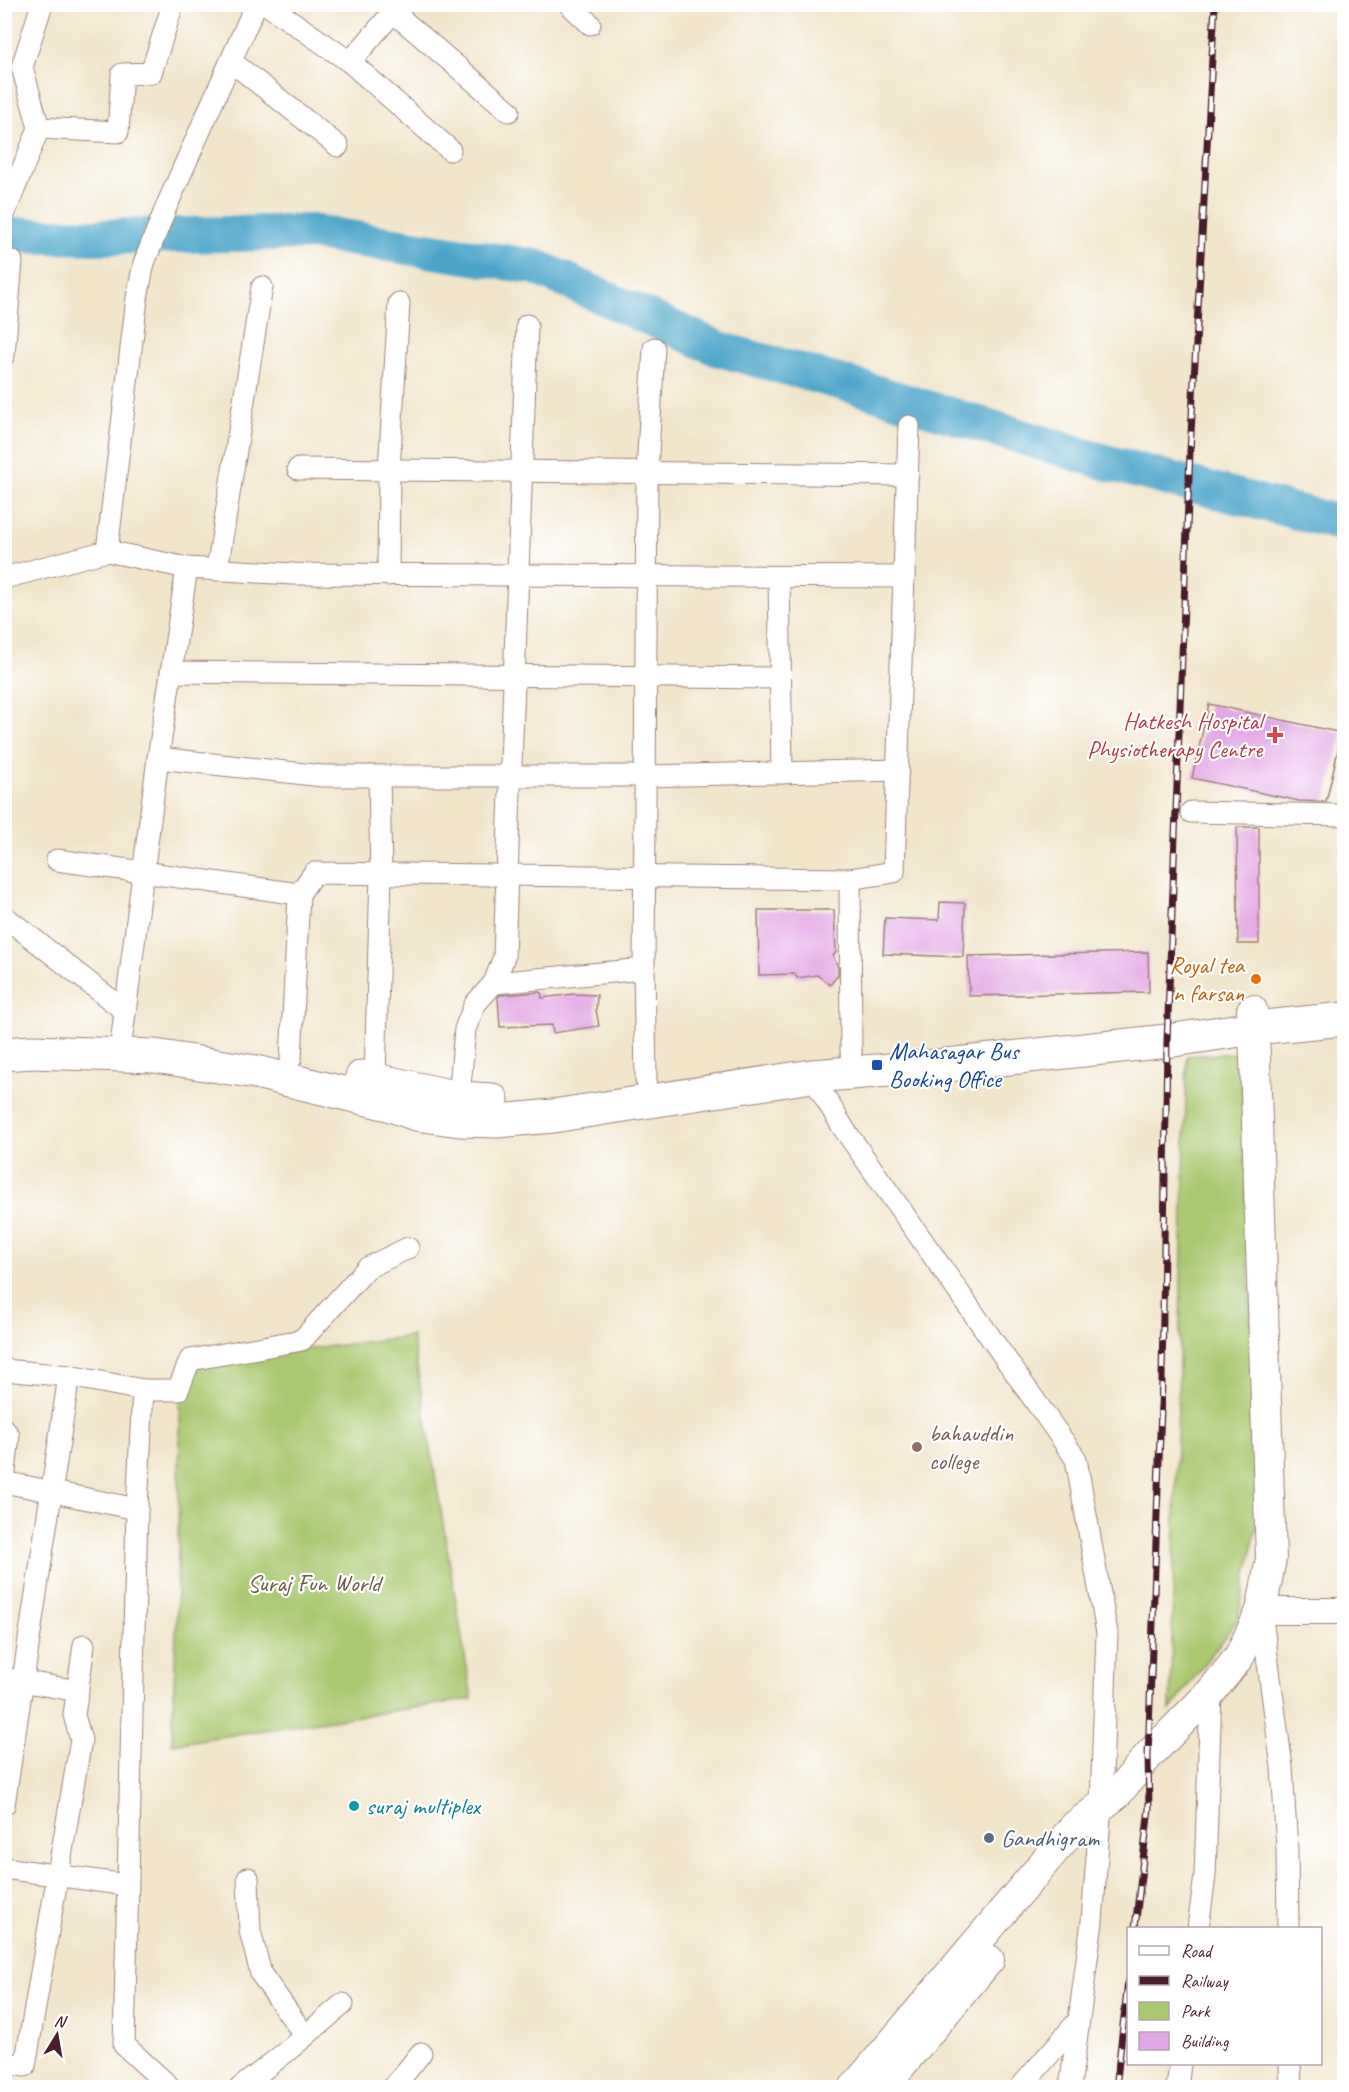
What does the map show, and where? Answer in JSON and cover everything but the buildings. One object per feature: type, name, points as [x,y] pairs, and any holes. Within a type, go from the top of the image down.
[{"type":"main road","points":[[4,1037],[123,1024],[195,1044],[291,1059],[381,1091],[416,1114],[459,1120],[498,1121],[553,1116],[812,1076],[928,1067],[1167,1041],[1253,1019],[1344,1000]]},
{"type":"main road","points":[[4,1054],[32,1052],[155,1056],[381,1091],[503,1101],[851,1053],[1134,1025],[1253,1019],[1344,1019]]},
{"type":"main road","points":[[882,2088],[1148,1756],[1211,1692],[1239,1657],[1262,1611],[1271,1559],[1253,1019]]},
{"type":"main road","points":[[854,2088],[1075,1826],[1105,1809]]},
{"type":"street","points":[[5,212],[39,128],[22,68],[42,4]]},
{"type":"street","points":[[39,128],[118,132],[122,74],[151,73],[173,4]]},
{"type":"street","points":[[107,551],[136,298],[144,263],[167,205],[256,4]]},
{"type":"street","points":[[266,4],[350,62],[450,150]]},
{"type":"street","points":[[569,4],[590,24]]},
{"type":"street","points":[[350,62],[396,8],[509,111]]},
{"type":"street","points":[[232,62],[338,146]]},
{"type":"street","points":[[4,355],[12,261]]},
{"type":"street","points":[[217,570],[262,287]]},
{"type":"street","points":[[388,575],[389,470],[399,303]]},
{"type":"street","points":[[459,1098],[465,1029],[475,1005],[494,983],[504,957],[527,325]]},
{"type":"street","points":[[646,1080],[644,969],[647,472],[654,348]]},
{"type":"street","points":[[291,1059],[299,894],[314,873],[850,879],[894,872],[909,426]]},
{"type":"street","points":[[298,469],[908,475]]},
{"type":"street","points":[[4,578],[107,551],[187,568],[294,574],[904,577]]},
{"type":"street","points":[[123,1024],[158,758],[187,568]]},
{"type":"street","points":[[778,577],[782,772]]},
{"type":"street","points":[[171,672],[780,678]]},
{"type":"street","points":[[158,758],[323,776],[645,776],[898,770]]},
{"type":"street","points":[[379,776],[381,1091]]},
{"type":"street","points":[[1191,812],[1344,815]]},
{"type":"street","points":[[57,860],[299,894]]},
{"type":"street","points":[[850,879],[851,1053]]},
{"type":"street","points":[[4,916],[123,1024]]},
{"type":"street","points":[[494,983],[644,969]]},
{"type":"street","points":[[812,1076],[844,1130],[1076,1459],[1107,1634],[1105,1809],[1070,2088]]},
{"type":"street","points":[[4,1370],[69,1376],[143,1390],[178,1390],[190,1360],[302,1340],[367,1268],[408,1248]]},
{"type":"street","points":[[4,1805],[14,1680],[51,1492],[69,1376]]},
{"type":"street","points":[[143,1390],[137,1509],[124,2045],[171,2088]]},
{"type":"street","points":[[4,1429],[9,1437],[4,1481],[137,1509]]},
{"type":"street","points":[[1288,1927],[1287,1849],[1282,1767],[1262,1611],[1344,1611]]},
{"type":"street","points":[[4,2063],[25,2066],[81,1740],[74,1715],[84,1646]]},
{"type":"street","points":[[14,1680],[78,1691]]},
{"type":"street","points":[[1198,1927],[1205,1876],[1211,1692]]},
{"type":"street","points":[[4,1868],[127,1885]]},
{"type":"street","points":[[248,1878],[250,1931],[261,1974],[305,2036]]},
{"type":"street","points":[[240,2088],[343,2004]]},
{"type":"street","points":[[1020,2088],[1079,2020]]},
{"type":"street","points":[[393,2088],[421,2053]]},
{"type":"street","points":[[1177,2088],[1180,2065]]},
{"type":"street","points":[[1290,2065],[1291,2088]]},
{"type":"green space","points":[[1241,1053],[1258,1520],[1238,1619],[1170,1710],[1187,1056]]},
{"type":"green space","name":"Suraj Fun World","points":[[412,1336],[472,1699],[172,1744],[181,1365]]},
{"type":"waterway","points":[[4,235],[97,237],[311,232],[536,267],[719,349],[857,387],[1108,463],[1344,524]]},
{"type":"railway","points":[[1135,1927],[1149,1808],[1148,1756],[1162,1381],[1167,1041],[1190,451],[1215,4]]},
{"type":"railway","points":[[1116,2088],[1127,1990]]},
{"type":"place","name":"Hatkesh Hospital Physiotherapy Centre","points":[[1275,735]]},
{"type":"place","name":"Royal tea n farsan","points":[[1256,979]]},
{"type":"place","name":"Mahasagar Bus Booking Office","points":[[877,1065]]},
{"type":"place","name":"bahauddin college","points":[[917,1447]]},
{"type":"place","name":"suraj multiplex","points":[[354,1806]]},
{"type":"place","name":"Gandhigram","points":[[989,1838]]}]
